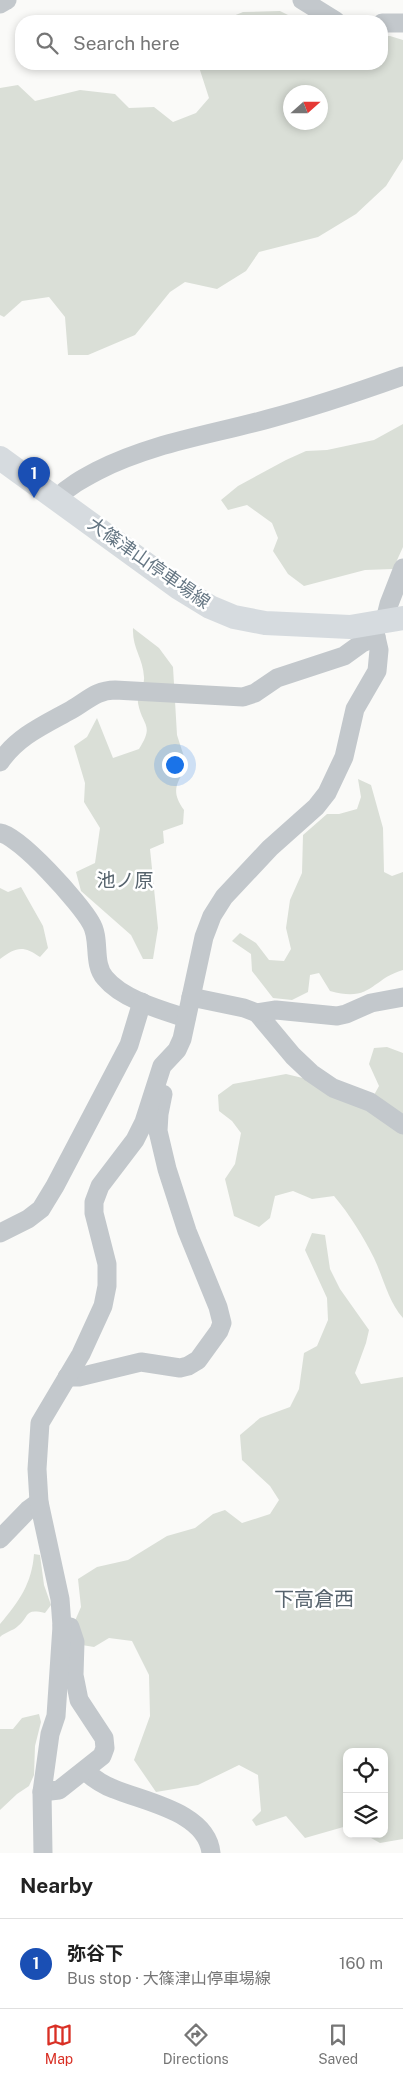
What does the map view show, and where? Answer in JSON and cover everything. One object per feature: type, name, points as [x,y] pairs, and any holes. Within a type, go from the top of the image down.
[{"type":"main road","name":"大篠津山停車場線","points":[[0,458],[179,588],[210,607],[234,617],[265,623],[350,627],[384,625]]},
{"type":"street","points":[[0,4],[7,0]]},
{"type":"street","points":[[302,0],[326,15]]},
{"type":"street","points":[[388,23],[403,23]]},
{"type":"street","points":[[57,498],[69,486],[106,466],[149,449],[336,400],[403,376]]},
{"type":"street","points":[[67,1377],[79,1377],[141,1362],[180,1368],[188,1366],[198,1360],[219,1331],[222,1323],[218,1307],[184,1222],[166,1169],[158,1131],[162,1098],[182,1039],[204,937],[212,916],[224,897],[270,848],[316,807],[327,793],[344,757],[355,709],[377,671],[379,650],[389,604],[403,568]]},
{"type":"street","points":[[0,762],[13,745],[26,735],[95,693],[104,690],[243,697],[255,693],[277,678],[344,656],[384,625]]},
{"type":"street","points":[[0,833],[6,834],[31,852],[92,924],[100,969],[104,977],[117,988],[142,1002],[186,1018]]},
{"type":"street","points":[[191,997],[244,1008],[257,1014],[292,1056],[311,1073],[332,1088],[370,1102],[403,1125]]},
{"type":"street","points":[[257,1014],[276,1010],[337,1016],[371,1004],[403,997]]},
{"type":"street","points":[[0,1233],[28,1219],[41,1209],[129,1045],[142,1002]]},
{"type":"street","points":[[43,1853],[42,1792],[50,1734],[56,1716],[62,1626],[60,1599],[39,1502],[37,1469],[40,1423],[81,1354],[103,1306],[107,1286],[107,1264],[94,1214],[94,1202],[100,1186],[135,1140],[144,1122],[162,1066],[177,1050]]},
{"type":"street","points":[[0,1539],[28,1510],[39,1502]]},
{"type":"street","points":[[42,1792],[59,1790],[102,1756],[106,1748],[104,1738],[80,1700],[74,1675],[76,1642],[70,1627],[62,1626]]},
{"type":"street","points":[[85,1771],[94,1779],[112,1789],[175,1811],[189,1820],[208,1839],[211,1853]]},
{"type":"shaded area","points":[[280,11],[288,15],[236,15],[243,12]]},
{"type":"shaded area","points":[[388,36],[403,40],[403,159],[386,186],[356,214],[318,237],[259,252],[246,271],[217,289],[185,282],[170,292],[135,335],[88,355],[68,355],[65,317],[49,297],[22,301],[4,317],[0,315],[0,88],[18,85],[35,101],[80,90],[115,94],[129,108],[154,107],[173,122],[196,113],[209,98],[200,70],[388,70]]},
{"type":"shaded area","points":[[403,424],[403,547],[393,569],[365,570],[304,586],[288,574],[273,551],[278,538],[272,523],[247,505],[228,510],[221,500],[238,486],[306,451],[327,450],[374,440]]},
{"type":"shaded area","points":[[133,628],[159,648],[173,667],[177,735],[187,766],[176,787],[177,798],[184,810],[183,824],[163,831],[164,843],[150,849],[158,928],[153,959],[143,959],[131,935],[81,891],[76,872],[95,863],[100,828],[84,802],[85,783],[74,746],[87,737],[97,718],[113,758],[139,749],[144,741],[147,730],[138,703],[144,680],[142,664],[134,641]]},
{"type":"shaded area","points":[[358,779],[371,785],[383,828],[384,872],[392,876],[403,872],[403,970],[392,974],[363,992],[355,994],[330,991],[319,973],[310,975],[308,992],[292,1000],[273,998],[252,971],[251,954],[232,941],[240,933],[256,943],[269,960],[284,961],[291,949],[286,928],[290,900],[302,873],[303,835],[327,814],[339,814],[357,809],[361,797]]},
{"type":"shaded area","points":[[21,887],[43,926],[48,948],[40,957],[20,949],[0,959],[0,888],[8,892]]},
{"type":"shaded area","points":[[387,1047],[403,1053],[403,1318],[390,1297],[378,1266],[365,1242],[351,1218],[334,1196],[312,1199],[293,1191],[275,1196],[270,1218],[259,1227],[234,1216],[225,1179],[235,1164],[241,1133],[232,1121],[219,1111],[218,1095],[233,1084],[286,1074],[374,1095],[379,1086],[369,1064],[374,1048]]},
{"type":"shaded area","points":[[312,1233],[325,1235],[330,1269],[340,1289],[369,1330],[355,1373],[361,1384],[403,1377],[403,1839],[380,1843],[371,1838],[388,1838],[388,1748],[343,1748],[343,1827],[305,1838],[286,1816],[256,1826],[252,1820],[261,1811],[258,1775],[239,1765],[198,1785],[156,1792],[134,1760],[150,1716],[149,1675],[132,1641],[109,1638],[94,1647],[82,1645],[74,1623],[81,1607],[78,1579],[97,1567],[128,1560],[167,1536],[195,1528],[213,1514],[225,1510],[242,1523],[270,1514],[279,1500],[270,1486],[242,1460],[240,1435],[260,1418],[290,1407],[299,1389],[304,1353],[317,1346],[328,1320],[327,1298],[305,1250]]},
{"type":"shaded area","points":[[34,1554],[40,1555],[44,1585],[51,1605],[45,1613],[30,1612],[16,1628],[0,1637],[0,1624],[23,1592],[31,1574]]},
{"type":"shaded area","points":[[39,1714],[41,1722],[35,1746],[34,1775],[29,1786],[0,1810],[0,1729],[13,1729],[22,1718]]},
{"type":"place","name":"弥谷下","points":[[34,498]]},
{"type":"district","name":"池ノ原","points":[[125,880]]},
{"type":"district","name":"下高倉西","points":[[314,1599]]}]
